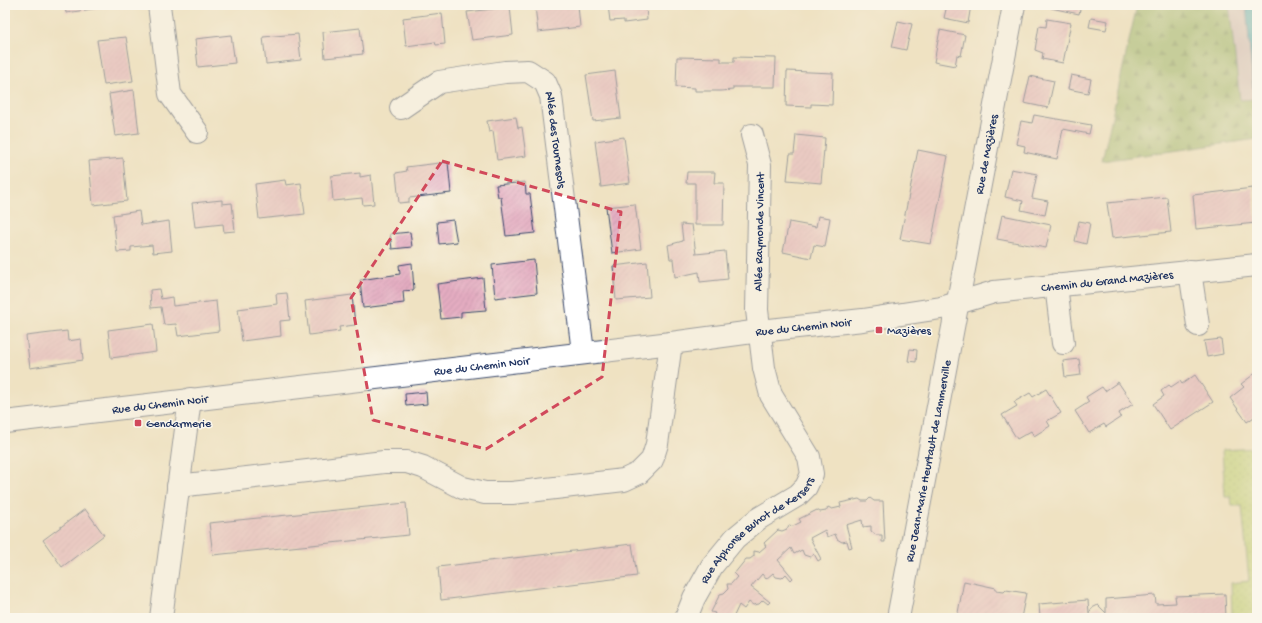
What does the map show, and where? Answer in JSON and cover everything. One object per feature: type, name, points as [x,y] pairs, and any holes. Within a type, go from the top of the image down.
[{"type":"street","points":[[159,5],[170,94],[197,132]]},
{"type":"street","name":"Rue de Mazières","points":[[958,304],[1014,5]]},
{"type":"street","name":"Allée des Tournesols","points":[[401,108],[440,82],[505,72],[528,71],[545,82],[551,96],[583,352]]},
{"type":"street","name":"Allée Raymonde Vincent","points":[[752,135],[760,165],[757,310],[760,331]]},
{"type":"street","name":"Chemin du Grand Mazières","points":[[958,304],[994,292],[1257,265]]},
{"type":"street","points":[[1190,271],[1198,325]]},
{"type":"street","points":[[1056,285],[1063,343]]},
{"type":"street","name":"Rue du Chemin Noir","points":[[5,422],[583,352],[863,320],[958,304]]},
{"type":"street","name":"Rue Jean-Marie Heurtault de Lammerville","points":[[898,618],[958,304]]},
{"type":"street","name":"Rue Alphonse Buhot de Kersers","points":[[686,618],[694,598],[712,566],[734,538],[758,519],[798,495],[806,487],[812,474],[809,457],[771,394],[764,368],[760,331]]},
{"type":"street","points":[[178,486],[384,462],[413,464],[423,467],[463,488],[485,493],[512,493],[624,480],[640,474],[652,460],[657,444],[671,343]]},
{"type":"street","points":[[161,618],[190,400]]},
{"type":"highlighted area","points":[[442,161],[621,212],[602,377],[486,449],[373,420],[351,298]]},
{"type":"shaded area","points":[[1229,5],[1257,5],[1257,99],[1240,100]]},
{"type":"green space","points":[[1137,5],[1229,5],[1240,100],[1257,99],[1257,139],[1102,161]]},
{"type":"green space","points":[[1257,448],[1257,618],[1232,618],[1231,583],[1249,581],[1242,506],[1232,506],[1231,497],[1225,497],[1222,450]]},
{"type":"water","points":[[1246,5],[1257,5],[1257,87],[1253,88]]},
{"type":"building","points":[[65,5],[111,5],[111,6],[66,13]]},
{"type":"building","points":[[578,5],[580,27],[538,32],[535,6]]},
{"type":"building","points":[[608,5],[646,5],[647,20],[624,23],[624,20],[610,21]]},
{"type":"building","points":[[947,5],[971,5],[968,23],[944,18]]},
{"type":"building","points":[[1051,5],[1081,5],[1079,14],[1051,8]]},
{"type":"building","points":[[510,7],[513,35],[472,40],[467,12]]},
{"type":"building","points":[[442,13],[445,44],[436,45],[435,42],[406,46],[403,18]]},
{"type":"building","points":[[1091,18],[1108,21],[1106,30],[1089,27]]},
{"type":"building","points":[[1047,19],[1071,23],[1063,63],[1042,59],[1043,53],[1035,50],[1039,26],[1046,27]]},
{"type":"building","points":[[898,21],[912,24],[906,50],[892,47]]},
{"type":"building","points":[[360,28],[363,54],[325,58],[323,32]]},
{"type":"building","points":[[940,30],[965,35],[961,56],[957,55],[955,66],[934,62]]},
{"type":"building","points":[[298,34],[301,60],[266,64],[263,37]]},
{"type":"building","points":[[231,35],[235,63],[198,67],[195,39]]},
{"type":"building","points":[[126,37],[133,81],[104,85],[97,40]]},
{"type":"building","points":[[677,57],[721,58],[721,62],[734,62],[734,57],[776,58],[775,87],[733,87],[733,90],[695,91],[695,88],[676,87]]},
{"type":"building","points":[[615,71],[621,118],[593,121],[586,75]]},
{"type":"building","points":[[787,71],[833,73],[832,105],[811,104],[811,107],[786,106]]},
{"type":"building","points":[[1071,75],[1091,79],[1088,93],[1068,89]]},
{"type":"building","points":[[1030,76],[1054,81],[1048,108],[1024,103]]},
{"type":"building","points":[[134,90],[139,133],[115,136],[109,94]]},
{"type":"building","points":[[1034,115],[1091,125],[1089,134],[1063,129],[1057,159],[1024,152],[1025,146],[1016,144],[1021,121],[1032,123]]},
{"type":"building","points":[[516,117],[518,128],[522,127],[526,156],[497,160],[493,131],[489,132],[487,121]]},
{"type":"building","points":[[796,135],[825,138],[821,183],[787,180],[790,154],[794,154]]},
{"type":"building","points":[[624,137],[630,183],[601,187],[595,141]]},
{"type":"building","points":[[918,150],[948,156],[931,244],[900,239]]},
{"type":"building","points":[[123,158],[127,201],[93,205],[89,161]]},
{"type":"building","points":[[448,162],[451,193],[409,198],[409,202],[399,203],[396,173],[407,171],[406,167]]},
{"type":"building","points":[[1011,169],[1037,174],[1032,198],[1048,201],[1045,215],[1021,210],[1023,201],[1005,197]]},
{"type":"building","points":[[687,172],[715,172],[714,183],[724,183],[723,225],[695,225],[695,183],[686,183]]},
{"type":"building","points":[[360,173],[360,177],[371,175],[374,204],[363,205],[362,198],[333,201],[331,176]]},
{"type":"building","points":[[285,180],[286,185],[301,183],[305,214],[259,219],[255,184]]},
{"type":"building","points":[[525,182],[526,194],[530,194],[535,233],[506,236],[501,197],[498,197],[496,185]]},
{"type":"building","points":[[1253,188],[1256,223],[1196,229],[1193,195]]},
{"type":"building","points":[[1167,197],[1171,232],[1112,238],[1107,203]]},
{"type":"building","points":[[222,200],[222,204],[232,203],[235,231],[224,232],[223,224],[195,227],[192,203]]},
{"type":"building","points":[[635,204],[641,249],[612,253],[606,207]]},
{"type":"building","points":[[139,211],[141,225],[169,221],[172,251],[153,253],[152,245],[131,247],[131,251],[117,252],[113,215]]},
{"type":"building","points":[[1002,215],[1051,225],[1046,248],[997,239]]},
{"type":"building","points":[[818,216],[830,218],[825,247],[814,245],[811,258],[783,252],[789,222],[816,227]]},
{"type":"building","points":[[453,220],[457,242],[439,244],[437,222]]},
{"type":"building","points":[[1079,221],[1090,223],[1086,244],[1075,241]]},
{"type":"building","points":[[681,224],[692,225],[696,254],[725,251],[728,279],[700,282],[699,272],[675,277],[673,259],[670,259],[668,245],[683,241]]},
{"type":"building","points":[[410,232],[412,247],[392,249],[390,234]]},
{"type":"building","points":[[534,260],[537,293],[495,298],[492,265]]},
{"type":"building","points":[[647,262],[650,297],[616,300],[613,266]]},
{"type":"building","points":[[412,263],[414,290],[403,291],[404,303],[363,308],[360,280],[400,274],[399,265]]},
{"type":"building","points":[[483,278],[486,310],[461,312],[461,317],[441,319],[437,284]]},
{"type":"building","points":[[159,289],[161,299],[172,297],[173,306],[216,301],[219,331],[178,336],[176,324],[164,325],[161,307],[151,308],[150,290]]},
{"type":"building","points":[[287,293],[290,320],[280,321],[281,336],[242,341],[238,309],[277,304],[276,294]]},
{"type":"building","points":[[352,295],[355,325],[339,327],[340,331],[309,335],[305,301]]},
{"type":"building","points":[[153,324],[156,352],[111,358],[108,330]]},
{"type":"building","points":[[67,331],[68,341],[81,339],[83,360],[30,368],[26,336]]},
{"type":"building","points":[[1221,339],[1223,354],[1207,357],[1204,341]]},
{"type":"building","points":[[910,349],[917,350],[916,362],[908,361]]},
{"type":"building","points":[[1079,359],[1081,375],[1065,377],[1063,361]]},
{"type":"building","points":[[1257,372],[1257,415],[1247,422],[1230,398],[1244,387],[1241,384]]},
{"type":"building","points":[[1195,375],[1213,402],[1170,430],[1153,404],[1164,396],[1161,391],[1169,385],[1171,387],[1180,381],[1182,384]]},
{"type":"building","points":[[1118,382],[1133,404],[1119,413],[1121,417],[1106,427],[1104,424],[1089,433],[1075,411],[1089,402],[1086,397],[1102,387],[1105,391]]},
{"type":"building","points":[[1046,389],[1061,413],[1047,421],[1050,426],[1034,436],[1031,431],[1017,439],[1002,415],[1017,406],[1014,402],[1030,393],[1033,397]]},
{"type":"building","points":[[426,392],[427,404],[406,406],[405,394]]},
{"type":"building","points":[[870,498],[874,501],[883,501],[885,542],[882,542],[882,535],[876,535],[871,531],[871,526],[863,527],[862,520],[846,525],[852,547],[849,548],[847,541],[842,542],[837,539],[835,534],[827,537],[825,530],[810,538],[821,559],[818,561],[814,554],[810,557],[804,555],[802,550],[794,554],[791,548],[778,560],[793,578],[791,580],[786,574],[782,578],[776,577],[773,573],[766,579],[762,574],[751,587],[770,602],[768,604],[763,600],[759,604],[753,605],[749,602],[744,609],[739,605],[733,618],[713,618],[715,613],[711,612],[720,594],[724,593],[728,589],[727,584],[731,584],[737,577],[734,574],[746,559],[750,559],[754,556],[754,551],[759,552],[766,546],[764,543],[778,530],[782,531],[787,529],[789,525],[793,526],[801,522],[799,519],[817,510],[820,512],[826,511],[828,507],[832,509],[841,507],[840,503],[859,499],[862,501],[867,501]]},
{"type":"building","points":[[406,503],[409,535],[213,555],[209,523]]},
{"type":"building","points":[[85,509],[104,535],[62,567],[43,540]]},
{"type":"building","points":[[632,544],[637,576],[441,600],[438,567]]},
{"type":"building","points":[[964,581],[996,588],[996,591],[1004,592],[1006,590],[1026,593],[1021,618],[957,618]]},
{"type":"building","points":[[1225,594],[1226,618],[1040,618],[1039,604],[1088,600],[1089,613],[1092,608],[1098,605],[1106,613],[1106,599],[1155,595],[1156,604],[1176,603],[1175,596]]},
{"type":"place","name":"Mazières","points":[[879,330]]},
{"type":"place","name":"Gendarmerie","points":[[138,423]]}]
